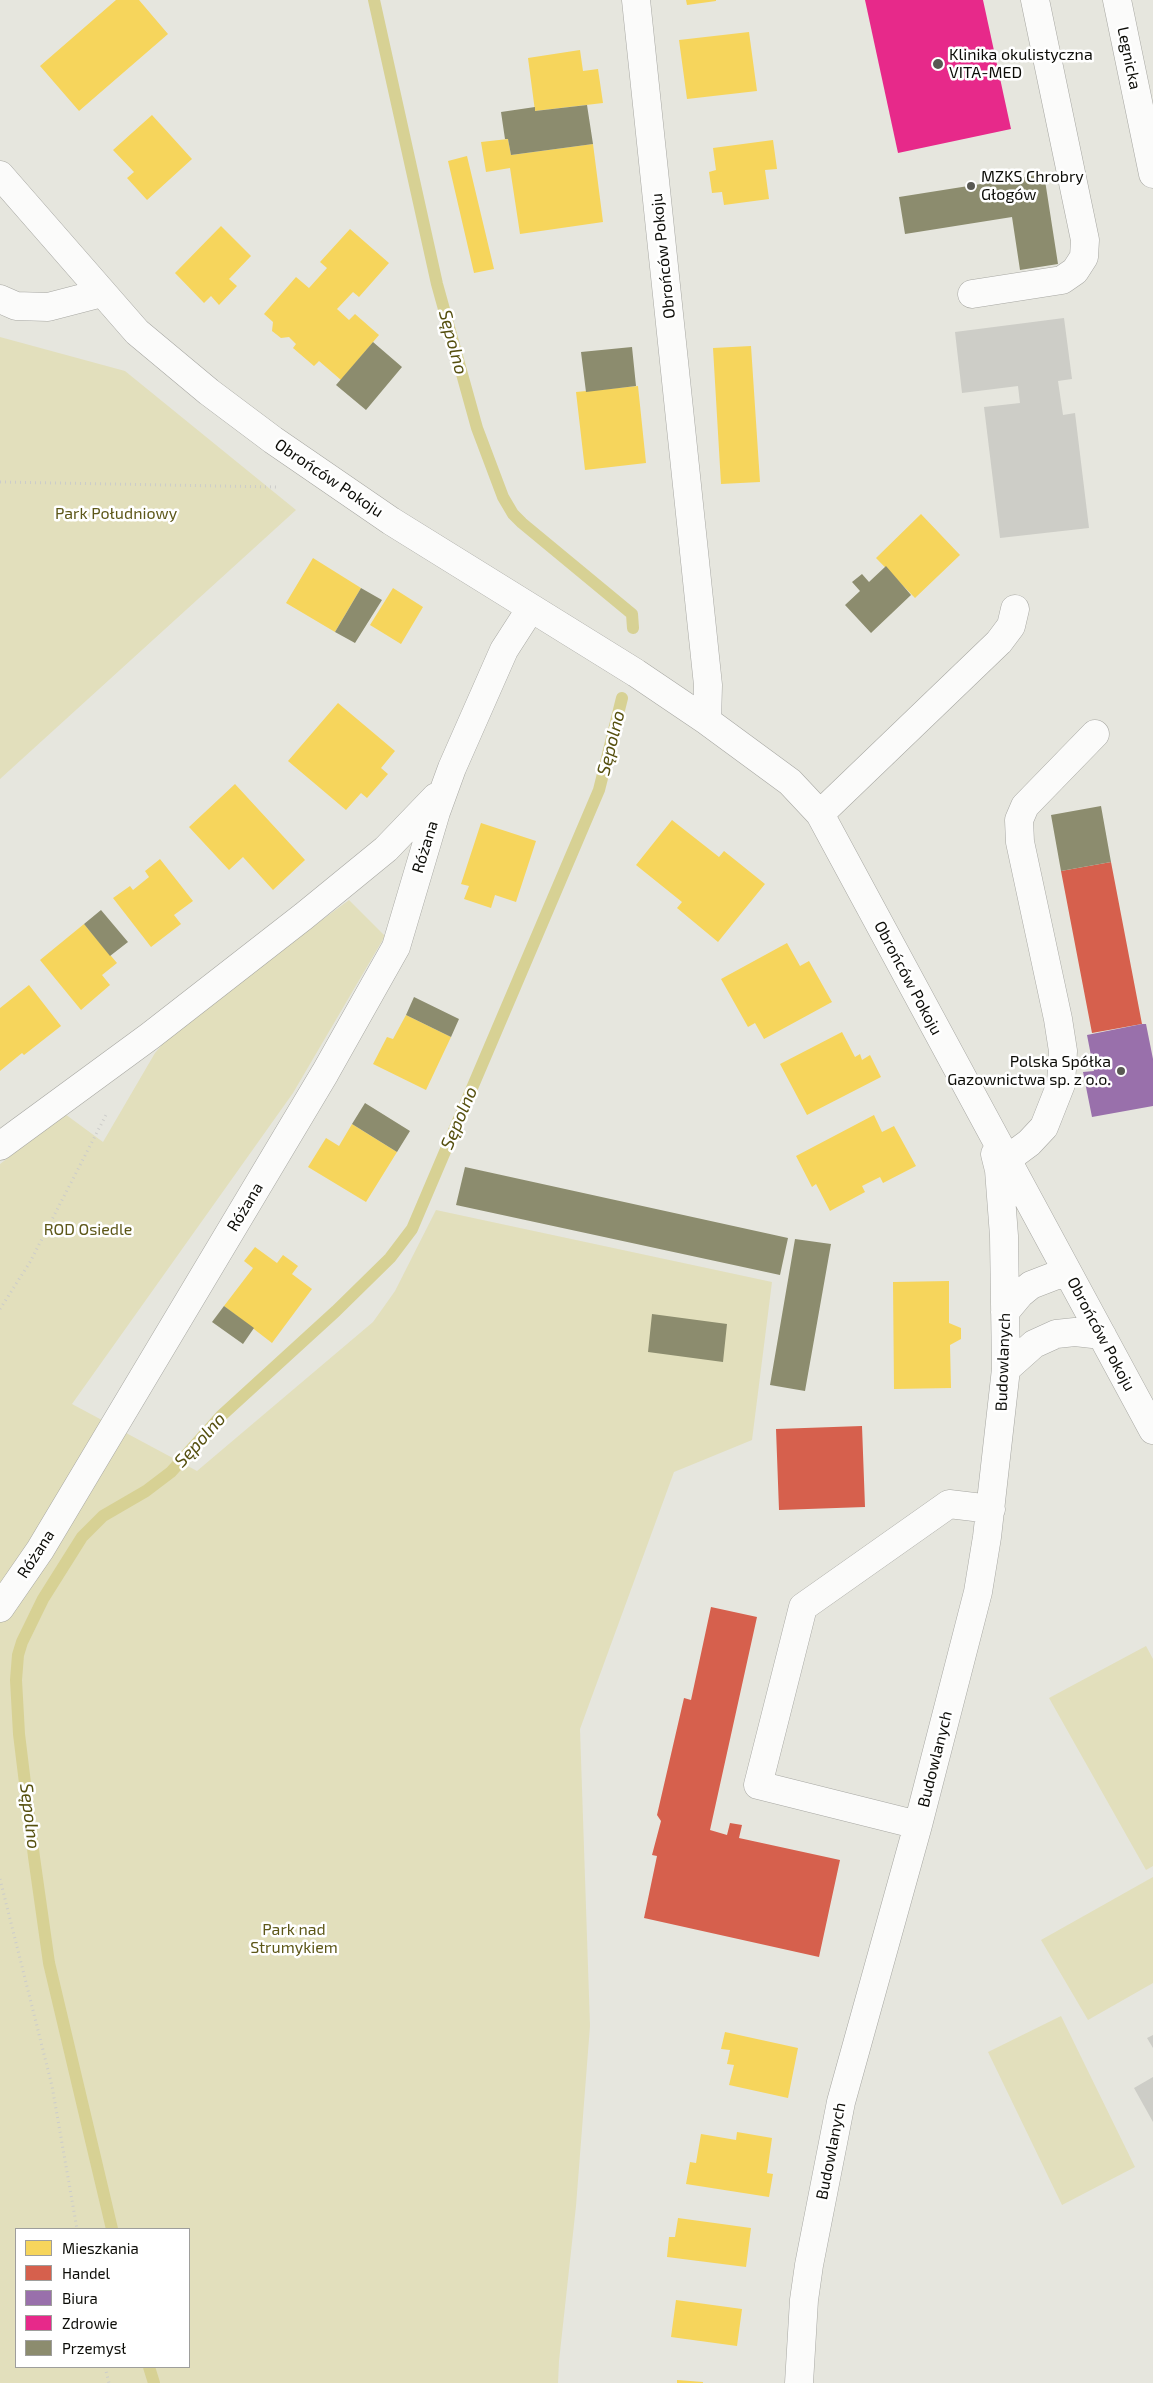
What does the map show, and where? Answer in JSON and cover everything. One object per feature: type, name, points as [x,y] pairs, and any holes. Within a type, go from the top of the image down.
[{"type":"street","name":"Obrońców Pokoju","points":[[636,0],[708,685],[706,721]]},
{"type":"street","points":[[972,294],[1062,280],[1075,271],[1084,256],[1085,240],[1035,0]]},
{"type":"street","name":"Legnicka","points":[[1117,0],[1153,174]]},
{"type":"street","name":"Obrońców Pokoju","points":[[0,175],[137,332],[209,392],[273,440],[391,521],[636,673],[706,721],[790,782],[820,814],[1153,1430]]},
{"type":"street","points":[[0,299],[16,306],[48,308],[102,294]]},
{"type":"street","name":"Różana","points":[[0,1608],[40,1550],[325,1074],[396,947],[445,786],[504,650],[531,608]]},
{"type":"street","points":[[820,814],[1000,642],[1010,626],[1015,609]]},
{"type":"street","points":[[1006,1160],[1029,1143],[1044,1127],[1061,1084],[1062,1050],[1058,1019],[1020,842],[1019,820],[1024,806],[1095,734]]},
{"type":"street","name":"Różana","points":[[0,1146],[142,1042],[304,916],[386,849],[417,819],[445,786]]},
{"type":"street","name":"Budowlanych","points":[[799,2383],[804,2300],[809,2265],[841,2102],[918,1825],[978,1592],[991,1509],[1006,1370],[1004,1236],[999,1170],[989,1128]]},
{"type":"street","points":[[1005,1312],[1020,1294],[1031,1285],[1057,1275],[1069,1275]]},
{"type":"street","points":[[1006,1370],[1034,1344],[1056,1334],[1075,1332],[1102,1335]]},
{"type":"street","points":[[918,1825],[758,1785],[803,1607],[949,1504],[991,1509]]},
{"type":"path","points":[[0,482],[282,487]]},
{"type":"path","points":[[0,1309],[30,1262],[108,1111]]},
{"type":"path","points":[[0,1879],[52,2086],[77,2228]]},
{"type":"path","points":[[105,2368],[109,2383]]},
{"type":"green space","name":"Park Południowy","points":[[0,337],[125,371],[296,510],[0,779]]},
{"type":"green space","name":"Park nad Strumykiem","points":[[349,900],[385,936],[293,1093],[72,1404],[197,1471],[373,1322],[395,1291],[436,1210],[772,1282],[752,1440],[674,1472],[580,1729],[590,2026],[576,2206],[558,2383],[0,2383],[0,1164],[65,1114],[103,1142],[155,1053],[177,1027]]},
{"type":"green space","points":[[1146,1646],[1153,1659],[1153,1866],[1146,1870],[1049,1698]]},
{"type":"green space","points":[[1153,1877],[1153,1983],[1088,2020],[1041,1940]]},
{"type":"green space","points":[[1061,2016],[1135,2167],[1062,2205],[988,2052]]},
{"type":"building: Mieszkania","points":[[116,0],[139,0],[168,34],[79,111],[40,66]]},
{"type":"building: Mieszkania","points":[[686,0],[716,0],[716,1],[687,5]]},
{"type":"building: Mieszkania","points":[[749,32],[757,91],[687,99],[679,40]]},
{"type":"building: Mieszkania","points":[[580,50],[583,71],[598,69],[603,103],[535,111],[528,58]]},
{"type":"building: Mieszkania","points":[[152,115],[192,159],[147,200],[127,178],[134,172],[113,150]]},
{"type":"building: Mieszkania","points":[[508,139],[511,155],[593,144],[603,222],[520,234],[510,168],[486,172],[481,142]]},
{"type":"building: Mieszkania","points":[[773,140],[777,169],[765,170],[769,199],[724,205],[722,192],[712,193],[709,172],[716,170],[713,148]]},
{"type":"building: Mieszkania","points":[[467,156],[494,269],[474,273],[448,161]]},
{"type":"building: Mieszkania","points":[[221,226],[251,256],[229,279],[237,286],[219,305],[211,296],[204,303],[175,273]]},
{"type":"building: Mieszkania","points":[[350,229],[389,263],[359,297],[353,292],[337,309],[349,320],[355,314],[379,335],[341,380],[319,361],[314,366],[293,348],[296,344],[289,337],[281,338],[272,331],[273,322],[264,314],[296,277],[309,288],[327,268],[320,262]]},
{"type":"building: Mieszkania","points":[[751,346],[760,482],[721,484],[713,348]]},
{"type":"building: Mieszkania","points":[[638,386],[646,463],[585,470],[576,392]]},
{"type":"building: Mieszkania","points":[[921,514],[960,555],[915,598],[876,558]]},
{"type":"building: Mieszkania","points":[[313,558],[361,588],[335,632],[286,603]]},
{"type":"building: Mieszkania","points":[[393,588],[423,607],[401,644],[370,625]]},
{"type":"building: Mieszkania","points":[[338,703],[395,751],[381,768],[388,774],[367,798],[361,793],[346,810],[288,761]]},
{"type":"building: Mieszkania","points":[[235,784],[305,860],[273,890],[243,857],[229,870],[189,827]]},
{"type":"building: Mieszkania","points":[[672,820],[719,857],[724,851],[765,884],[718,942],[677,908],[682,902],[636,865]]},
{"type":"building: Mieszkania","points":[[481,823],[536,841],[516,902],[495,895],[491,908],[464,899],[469,886],[461,884]]},
{"type":"building: Mieszkania","points":[[160,859],[193,901],[174,915],[181,924],[151,947],[113,898],[130,886],[133,890],[149,877],[145,871]]},
{"type":"building: Mieszkania","points":[[84,924],[117,963],[102,975],[110,985],[81,1010],[40,960]]},
{"type":"building: Mieszkania","points":[[787,943],[800,966],[809,961],[832,1002],[764,1039],[755,1023],[748,1027],[721,979]]},
{"type":"building: Mieszkania","points":[[29,985],[61,1026],[0,1071],[0,1008]]},
{"type":"building: Mieszkania","points":[[406,1015],[451,1037],[426,1090],[373,1064],[387,1037],[393,1039]]},
{"type":"building: Mieszkania","points":[[842,1032],[855,1057],[860,1054],[862,1060],[870,1055],[881,1077],[807,1115],[780,1064]]},
{"type":"building: Mieszkania","points":[[874,1115],[882,1132],[894,1126],[916,1166],[883,1183],[880,1177],[862,1186],[865,1192],[830,1211],[816,1184],[812,1187],[796,1156]]},
{"type":"building: Mieszkania","points":[[352,1124],[397,1152],[366,1202],[308,1167],[326,1138],[339,1146]]},
{"type":"building: Mieszkania","points":[[255,1247],[277,1263],[283,1255],[298,1266],[292,1274],[312,1289],[272,1343],[224,1306],[253,1268],[244,1261]]},
{"type":"building: Mieszkania","points":[[949,1281],[949,1323],[961,1328],[961,1339],[950,1345],[951,1388],[894,1389],[893,1282]]},
{"type":"building: Mieszkania","points":[[725,2032],[798,2048],[788,2098],[729,2085],[734,2065],[727,2064],[730,2050],[721,2049]]},
{"type":"building: Mieszkania","points":[[737,2132],[772,2138],[767,2173],[773,2174],[769,2197],[686,2184],[690,2162],[696,2163],[701,2134],[736,2140]]},
{"type":"building: Mieszkania","points":[[678,2218],[751,2228],[746,2267],[667,2257],[669,2237],[675,2237]]},
{"type":"building: Mieszkania","points":[[676,2300],[742,2309],[737,2346],[671,2337]]},
{"type":"building: Mieszkania","points":[[677,2380],[703,2382],[703,2383],[677,2383]]},
{"type":"building: Handel","points":[[1111,862],[1142,1024],[1092,1033],[1061,871]]},
{"type":"building: Handel","points":[[862,1426],[865,1507],[779,1510],[776,1429]]},
{"type":"building: Handel","points":[[711,1607],[757,1617],[710,1830],[727,1835],[730,1823],[742,1825],[739,1838],[840,1860],[819,1957],[644,1918],[657,1856],[652,1855],[661,1821],[657,1815],[684,1698],[691,1700]]},
{"type":"building: Biura","name":"Polska Spółka Gazownictwa sp. z o.o.","points":[[1146,1024],[1153,1059],[1153,1106],[1092,1117],[1083,1072],[1094,1071],[1087,1035]]},
{"type":"building: Zdrowie","name":"Klinika okulistyczna VITA-MED","points":[[865,0],[983,0],[1011,129],[898,153]]},
{"type":"building: Przemysł","points":[[587,105],[593,144],[511,155],[508,139],[505,139],[501,112],[535,107],[535,111]]},
{"type":"building: Przemysł","points":[[1044,174],[1058,264],[1020,270],[1012,217],[905,234],[899,197]]},
{"type":"building: Przemysł","points":[[373,342],[402,367],[366,410],[336,385]]},
{"type":"building: Przemysł","points":[[632,347],[636,386],[586,392],[581,352]]},
{"type":"building: Przemysł","points":[[886,566],[911,595],[871,633],[845,605],[860,591],[852,582],[862,574],[869,582]]},
{"type":"building: Przemysł","points":[[361,588],[382,600],[355,643],[335,632]]},
{"type":"building: Przemysł","points":[[1101,806],[1111,862],[1061,871],[1051,815]]},
{"type":"building: Przemysł","points":[[101,910],[128,942],[110,956],[84,924]]},
{"type":"building: Przemysł","points":[[414,997],[459,1019],[451,1037],[406,1015]]},
{"type":"building: Przemysł","points":[[365,1103],[410,1131],[397,1152],[352,1124]]},
{"type":"building: Przemysł","points":[[465,1167],[788,1238],[780,1275],[456,1205]]},
{"type":"building: Przemysł","points":[[795,1239],[831,1244],[805,1391],[770,1385]]},
{"type":"building: Przemysł","points":[[224,1306],[254,1328],[243,1344],[212,1322]]},
{"type":"building: Przemysł","points":[[652,1314],[727,1324],[723,1362],[648,1352]]},
{"type":"building: Inne","points":[[1064,318],[1072,379],[1058,381],[1063,415],[1075,413],[1089,528],[1000,538],[984,407],[1020,403],[1018,386],[962,393],[955,332]]},
{"type":"building: Inne","points":[[1153,2035],[1153,2048],[1147,2038]]},
{"type":"building: Inne","points":[[1153,2077],[1153,2122],[1134,2088]]},
{"type":"waterway","name":"Sępolno","points":[[374,0],[437,284],[477,428],[503,497],[513,514],[522,523],[632,614],[633,628]]},
{"type":"waterway","name":"Sępolno","points":[[112,2228],[49,1963],[19,1734],[16,1680],[18,1655],[22,1642],[43,1599],[82,1537],[103,1516],[146,1491],[171,1472],[221,1416],[336,1311],[390,1258],[412,1229],[599,790],[622,698]]},
{"type":"waterway","name":"Sępolno","points":[[149,2368],[154,2383]]},
{"type":"place","name":"Klinika okulistyczna VITA-MED","points":[[938,64]]},
{"type":"place","name":"MZKS Chrobry Głogów","points":[[971,186]]},
{"type":"place","name":"Polska Spółka Gazownictwa sp. z o.o.","points":[[1121,1071]]},
{"type":"park label","name":"ROD Osiedle","points":[[88,1230]]}]
